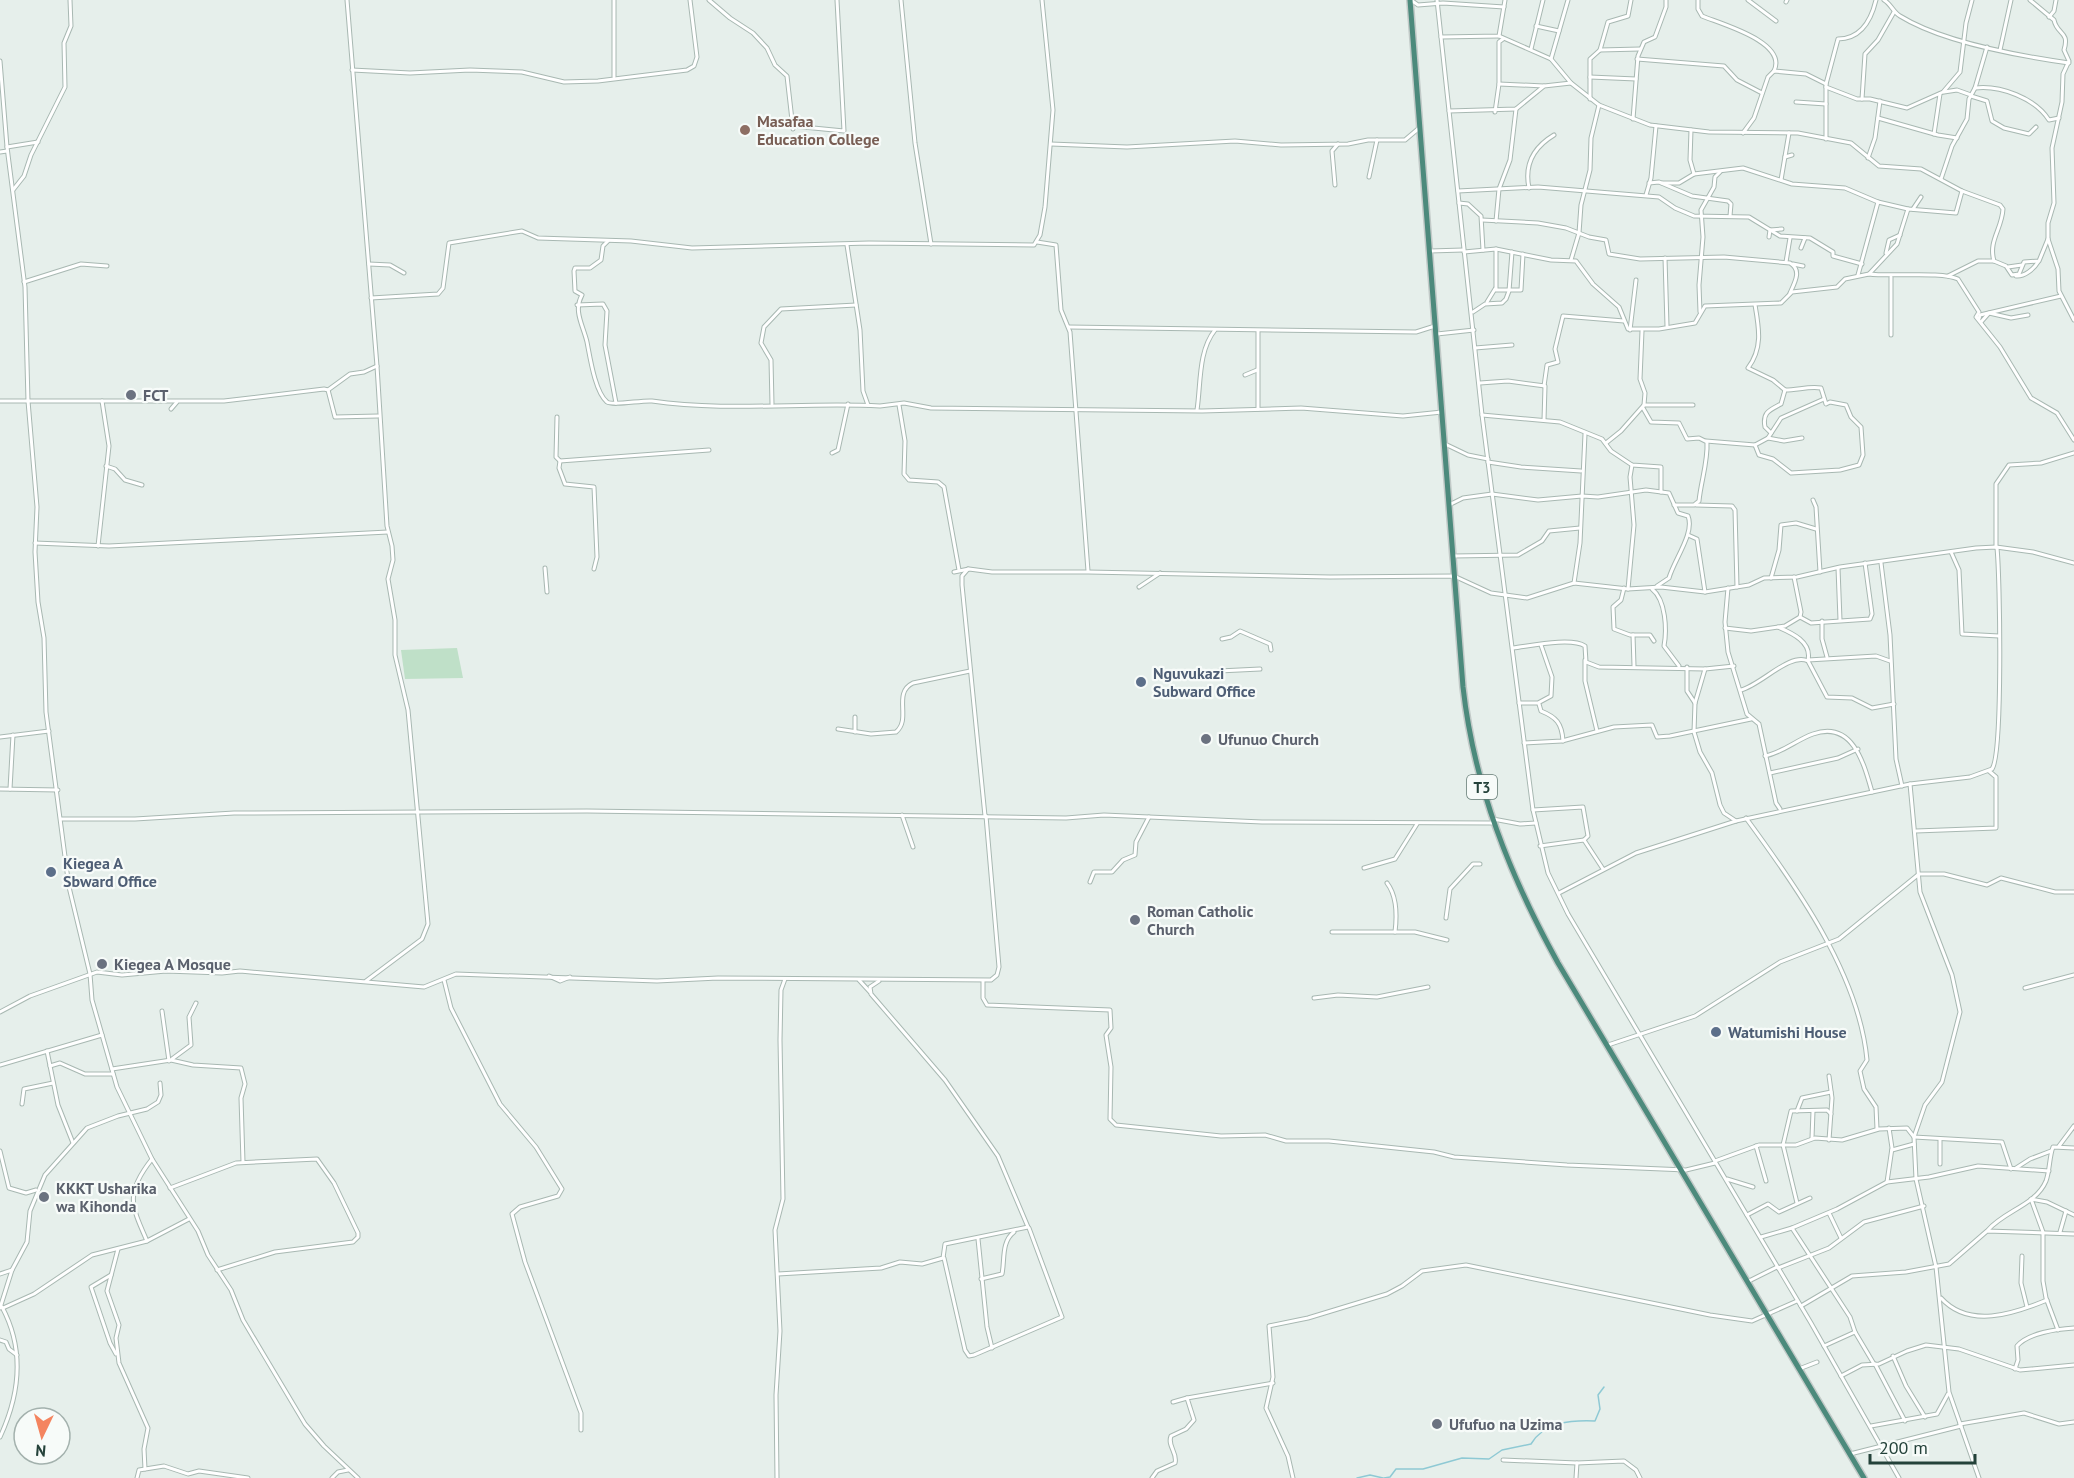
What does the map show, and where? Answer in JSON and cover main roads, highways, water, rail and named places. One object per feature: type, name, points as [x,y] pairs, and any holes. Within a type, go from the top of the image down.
[{"type":"highway","name":"T3","points":[[1410,0],[1466,709],[1472,749],[1492,820],[1539,929],[1864,1478]]},
{"type":"waterway","points":[[1384,1478],[1390,1477],[1396,1469],[1423,1469],[1462,1458],[1489,1459],[1502,1450],[1531,1444],[1543,1431],[1559,1424],[1595,1421],[1600,1409],[1598,1395],[1604,1387]]},
{"type":"waterway","points":[[1357,1478],[1370,1475],[1383,1478]]},
{"type":"place","name":"Masafaa Education College","points":[[745,130]]},
{"type":"place","name":"FCT","points":[[131,395]]},
{"type":"place","name":"Nguvukazi Subward Office","points":[[1141,682]]},
{"type":"place","name":"Ufunuo Church","points":[[1206,739]]},
{"type":"place","name":"Kiegea A Sbward Office","points":[[51,872]]},
{"type":"place","name":"Roman Catholic Church","points":[[1135,920]]},
{"type":"place","name":"Kiegea A Mosque","points":[[102,964]]},
{"type":"place","name":"Watumishi House","points":[[1716,1032]]},
{"type":"place","name":"KKKT Usharika wa Kihonda","points":[[44,1197]]},
{"type":"place","name":"Ufufuo na Uzima","points":[[1437,1424]]}]
